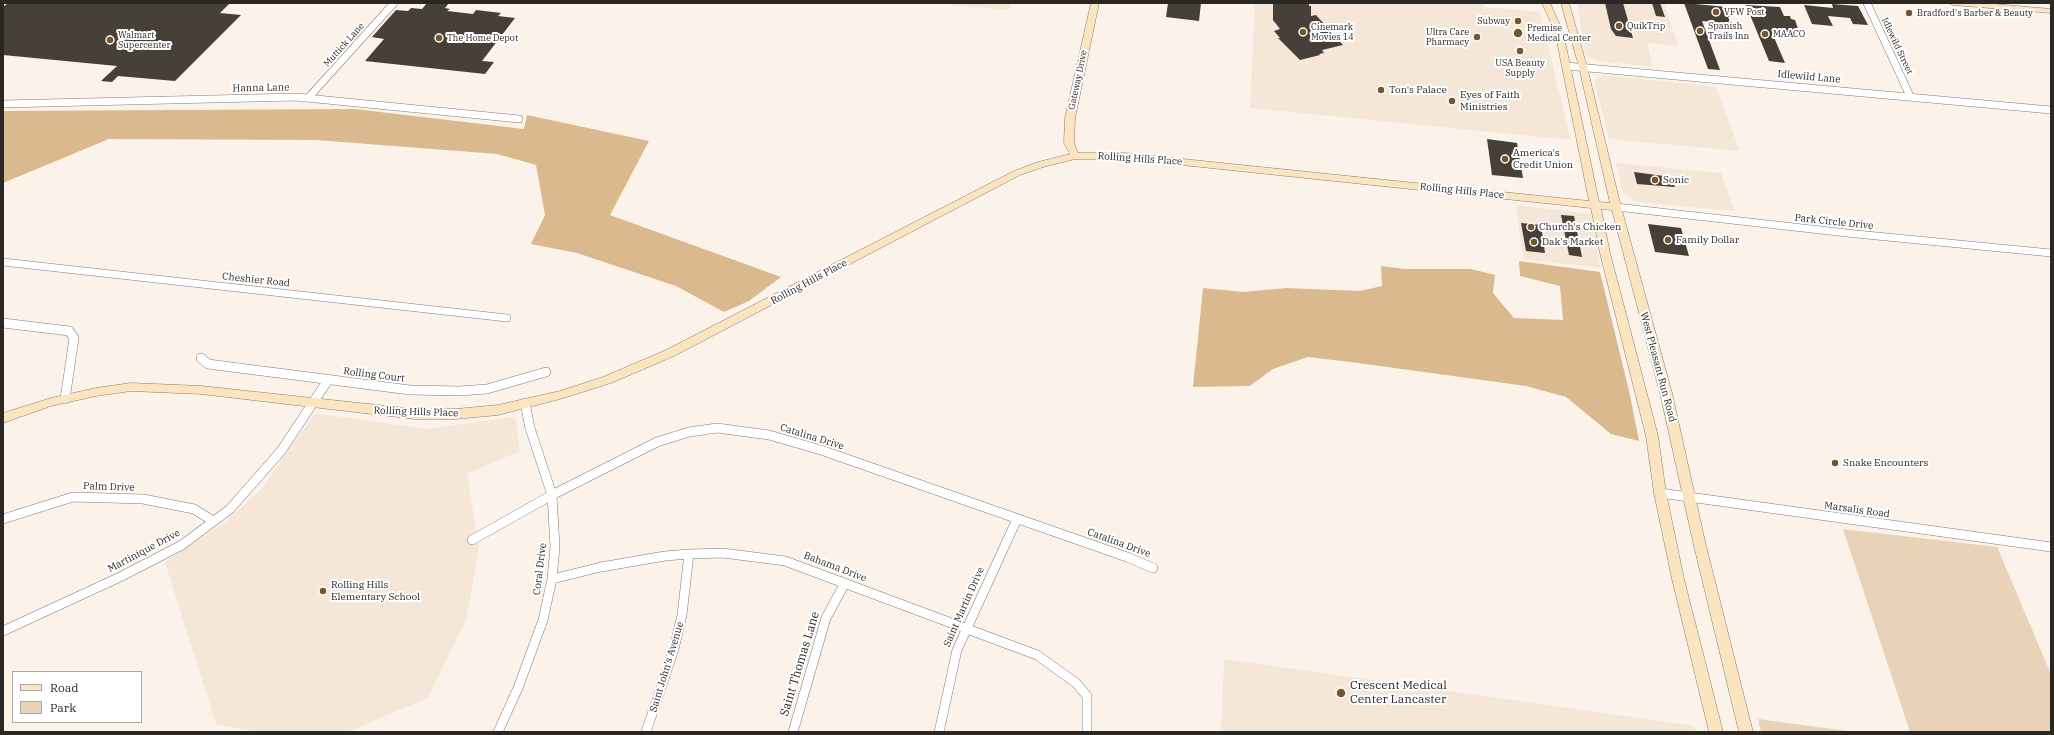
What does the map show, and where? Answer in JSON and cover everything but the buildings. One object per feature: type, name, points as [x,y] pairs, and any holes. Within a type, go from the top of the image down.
[{"type":"main road","name":"Gateway Drive","points":[[1076,156],[1069,143],[1070,118],[1095,3]]},
{"type":"main road","points":[[1546,3],[1559,32],[1595,204],[1622,323],[1652,436],[1660,492],[1678,579],[1716,732]]},
{"type":"main road","name":"West Pleasant Run Road","points":[[1564,3],[1583,67],[1616,207],[1666,393],[1689,497],[1746,732]]},
{"type":"main road","points":[[1953,3],[2051,11]]},
{"type":"main road","name":"Rolling Hills Place","points":[[3,418],[65,399],[131,387],[201,390],[313,404],[415,414],[456,414],[498,410],[586,387],[637,368],[795,290],[1017,173],[1041,164],[1076,156],[1126,156],[1616,207]]},
{"type":"street","name":"Muttick Lane","points":[[308,98],[394,3]]},
{"type":"street","name":"Idlewild Street","points":[[1867,3],[1910,96]]},
{"type":"street","name":"Idlewild Lane","points":[[1566,66],[1910,96],[2051,110]]},
{"type":"street","name":"Hanna Lane","points":[[3,104],[296,97],[519,119]]},
{"type":"street","name":"Park Circle Drive","points":[[1616,207],[1856,234],[2051,253]]},
{"type":"street","name":"Cheshier Road","points":[[3,262],[507,318]]},
{"type":"street","points":[[3,323],[69,332],[74,338],[65,399]]},
{"type":"street","name":"Rolling Court","points":[[201,358],[208,364],[410,390],[459,391],[487,388],[546,372]]},
{"type":"street","name":"Martinique Drive","points":[[3,631],[120,577],[182,545],[230,509],[259,478],[281,451],[328,380]]},
{"type":"street","name":"Coral Drive","points":[[498,732],[533,649],[543,620],[552,579],[556,547],[552,495],[530,428],[525,403]]},
{"type":"street","name":"Catalina Drive","points":[[472,540],[552,495],[657,442],[690,432],[717,428],[769,435],[821,450],[1127,557],[1154,568]]},
{"type":"street","name":"Marsalis Road","points":[[1660,492],[2051,547]]},
{"type":"street","name":"Palm Drive","points":[[3,519],[73,497],[143,499],[194,509],[213,521]]},
{"type":"street","name":"Saint Martin Drive","points":[[939,732],[954,659],[1017,519]]},
{"type":"street","name":"Bahama Drive","points":[[552,579],[617,564],[665,556],[689,554],[723,553],[785,561],[1037,655],[1076,683],[1087,696],[1087,732]]},
{"type":"street","name":"Saint John's Avenue","points":[[646,732],[674,648],[682,614],[689,554]]},
{"type":"street","name":"Saint Thomas Lane","points":[[793,732],[826,618],[845,583]]},
{"type":"shaded area","points":[[953,3],[1010,3],[1009,10],[952,5]]},
{"type":"shaded area","points":[[1255,3],[1483,3],[1484,7],[1540,12],[1571,140],[1250,108]]},
{"type":"shaded area","points":[[1577,3],[1664,3],[1678,46],[1647,43],[1653,67],[1597,61],[1585,54]]},
{"type":"shaded area","points":[[1603,75],[1716,87],[1740,151],[1609,139],[1594,80]]},
{"type":"shaded area","points":[[355,109],[524,129],[527,115],[649,141],[610,215],[781,277],[749,301],[724,312],[676,286],[577,253],[531,244],[545,215],[536,165],[497,154],[316,140],[109,139],[3,183],[3,111]]},
{"type":"shaded area","points":[[1616,163],[1721,173],[1734,211],[1637,202],[1623,193]]},
{"type":"shaded area","points":[[1516,205],[1591,214],[1601,268],[1523,259]]},
{"type":"shaded area","points":[[1519,261],[1600,272],[1630,395],[1639,441],[1611,434],[1566,397],[1526,386],[1358,363],[1308,357],[1273,369],[1250,386],[1193,387],[1203,288],[1243,292],[1286,288],[1360,291],[1382,286],[1381,266],[1405,269],[1471,269],[1495,275],[1493,293],[1514,318],[1563,320],[1560,286],[1520,276]]},
{"type":"shaded area","name":"Rolling Hills Elementary School","points":[[315,413],[426,429],[515,417],[520,451],[467,474],[479,548],[466,620],[428,698],[347,732],[258,732],[216,724],[165,562],[224,523],[262,488]]},
{"type":"shaded area","name":"Crescent Medical Center Lancaster","points":[[1224,659],[1695,726],[1696,732],[1221,732]]},
{"type":"green space","points":[[1843,529],[1997,547],[2051,674],[2051,732],[1910,732]]},
{"type":"green space","points":[[1758,719],[1855,732],[1761,732]]},
{"type":"place","name":"VFW Post","points":[[1716,12]]},
{"type":"place","name":"Bradford's Barber & Beauty","points":[[1909,13]]},
{"type":"place","name":"Subway","points":[[1518,21]]},
{"type":"place","name":"QuikTrip","points":[[1619,26]]},
{"type":"place","name":"Spanish Trails Inn","points":[[1700,31]]},
{"type":"place","name":"Cinemark Movies 14","points":[[1303,32]]},
{"type":"place","name":"Premise Medical Center","points":[[1518,33]]},
{"type":"place","name":"MAACO","points":[[1765,34]]},
{"type":"place","name":"Ultra Care Pharmacy","points":[[1477,37]]},
{"type":"place","name":"The Home Depot","points":[[439,38]]},
{"type":"place","name":"Walmart Supercenter","points":[[110,40]]},
{"type":"place","name":"USA Beauty Supply","points":[[1520,51]]},
{"type":"place","name":"Ton's Palace","points":[[1381,90]]},
{"type":"place","name":"Eyes of Faith Ministries","points":[[1452,101]]},
{"type":"place","name":"America's Credit Union","points":[[1505,159]]},
{"type":"place","name":"Sonic","points":[[1655,180]]},
{"type":"place","name":"Church's Chicken","points":[[1531,227]]},
{"type":"place","name":"Family Dollar","points":[[1668,240]]},
{"type":"place","name":"Dak's Market","points":[[1534,242]]},
{"type":"place","name":"Snake Encounters","points":[[1835,463]]},
{"type":"place","name":"Rolling Hills Elementary School","points":[[323,591]]},
{"type":"place","name":"Crescent Medical Center Lancaster","points":[[1341,693]]}]
